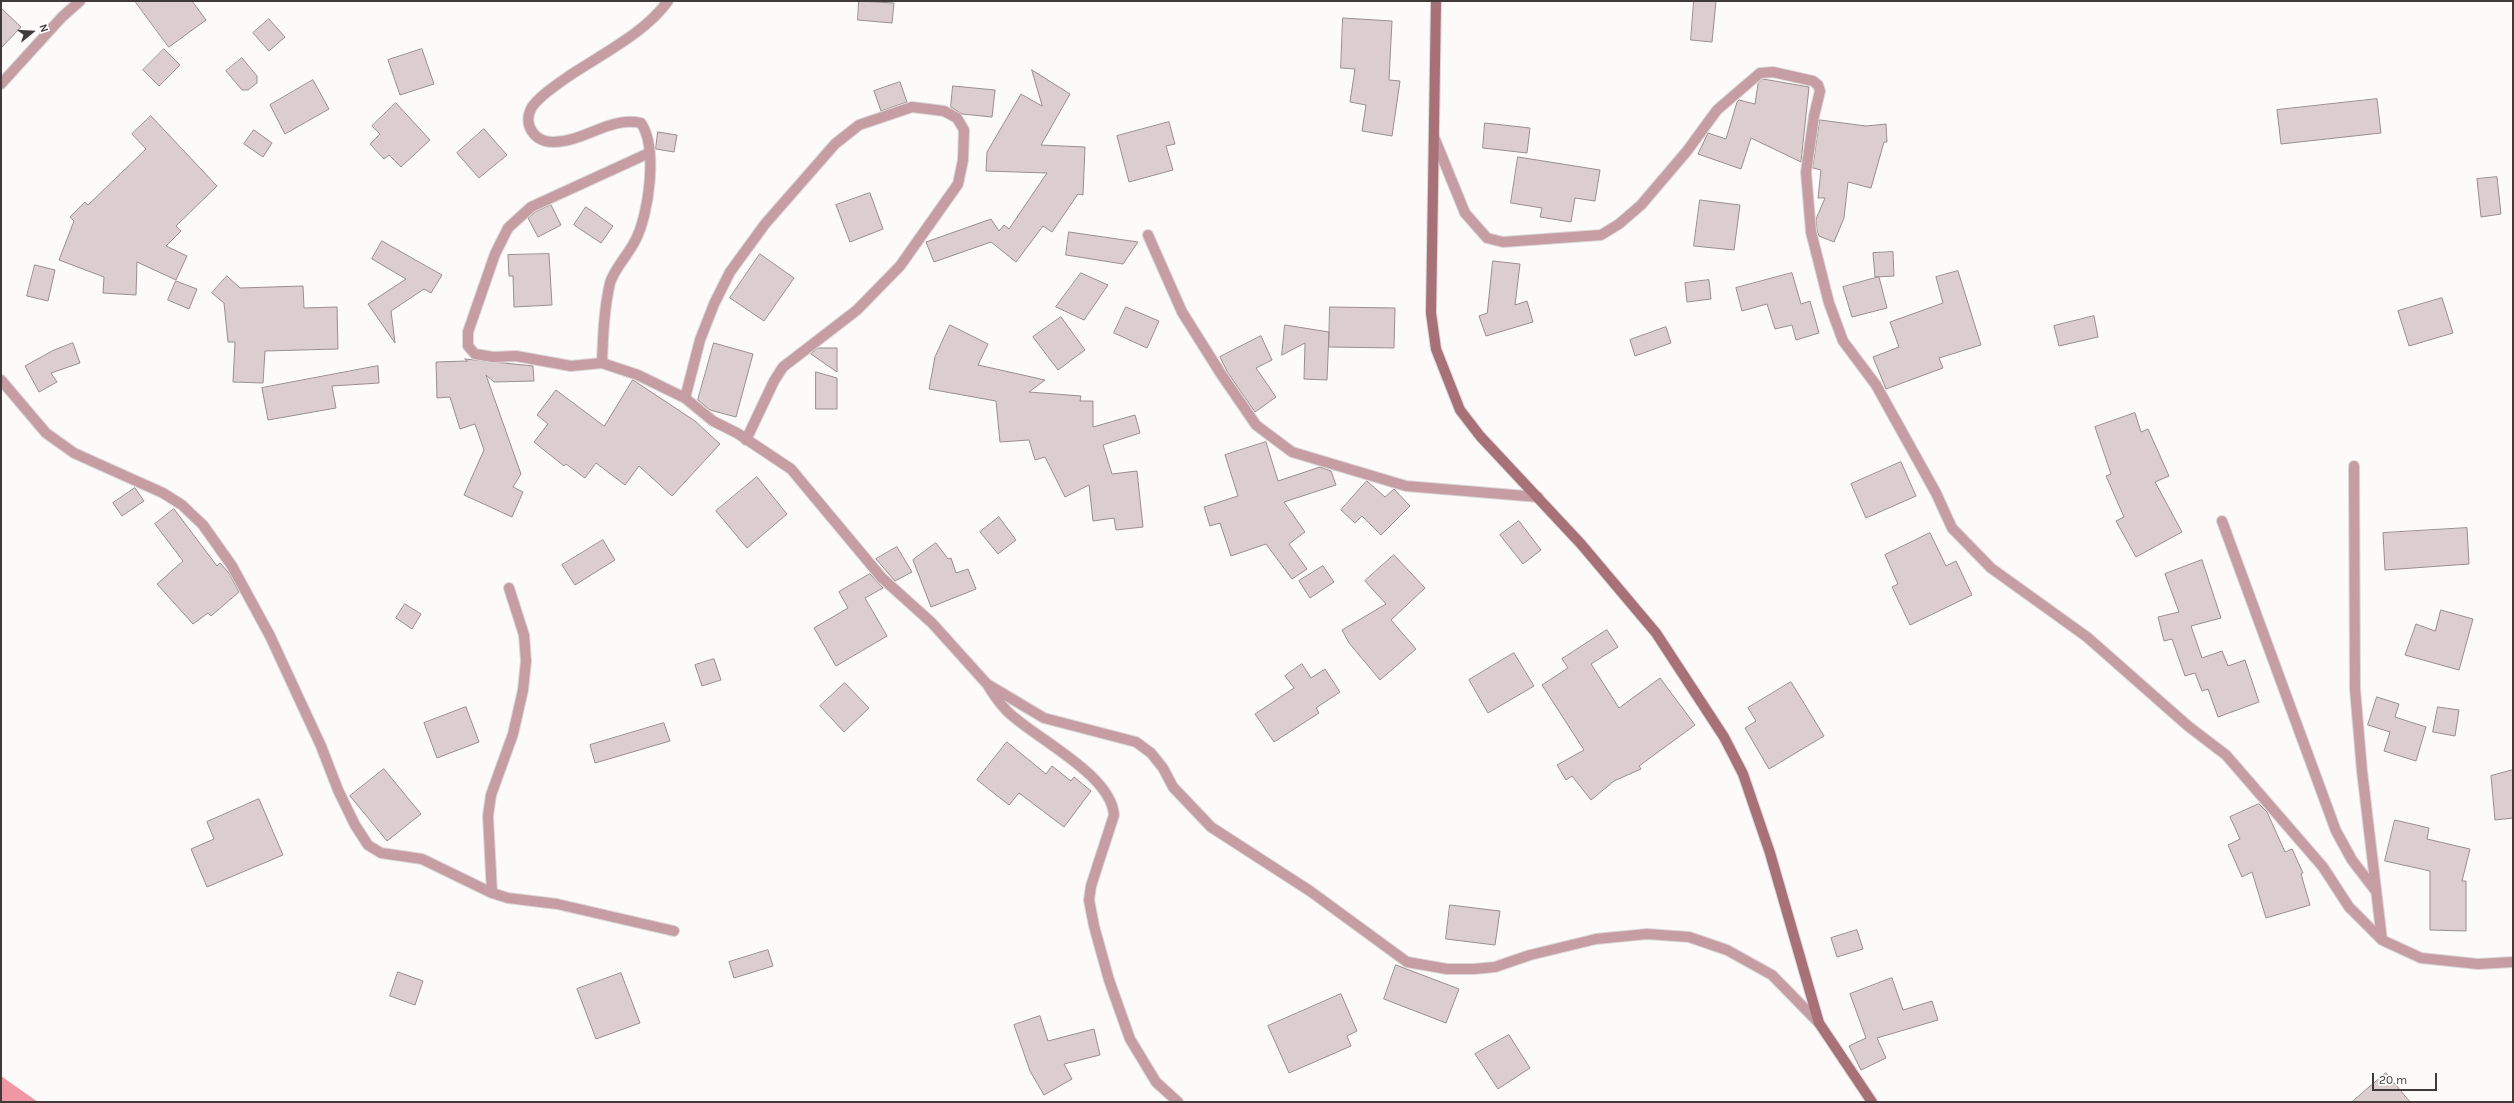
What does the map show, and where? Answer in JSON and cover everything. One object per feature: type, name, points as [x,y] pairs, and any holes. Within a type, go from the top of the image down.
[{"type":"street","points":[[1,84],[62,17],[80,1]]},
{"type":"street","points":[[602,363],[604,315],[611,281],[636,240],[647,212],[650,153],[647,132],[641,123],[628,120],[615,122],[553,142],[537,139],[530,132],[528,120],[532,107],[556,85],[632,34],[661,11],[668,1]]},
{"type":"street","points":[[1436,1],[1431,300],[1436,349],[1460,410],[1480,436],[1538,497],[1656,633],[1702,700],[1737,761],[1744,774],[1770,853],[1819,1023]]},
{"type":"street","points":[[1434,137],[1465,213],[1487,238],[1502,242],[1587,237],[1600,235],[1613,228],[1641,205],[1687,151],[1717,110],[1760,73],[1773,72],[1813,81],[1818,85],[1820,91],[1814,116],[1806,172],[1811,232],[1829,303],[1843,341],[1876,385],[1936,493],[1952,528],[1991,568],[2088,637],[2188,726],[2226,755],[2318,862],[2349,906],[2382,940],[2421,958],[2478,964],[2513,962]]},
{"type":"street","points":[[685,398],[700,340],[714,304],[730,272],[765,224],[835,144],[859,126],[912,107],[944,111],[957,118],[964,130],[964,160],[958,184],[900,266],[857,310],[782,367],[746,440]]},
{"type":"street","points":[[650,153],[531,207],[508,228],[495,254],[468,332],[468,346],[476,354],[493,357],[516,356],[571,366],[602,363],[638,375],[685,398],[713,421],[737,433],[791,470],[882,578],[932,623],[987,684],[1007,712],[1096,781],[1114,806],[1114,815],[1090,886],[1089,900],[1109,980],[1130,1038],[1156,1082],[1178,1102]]},
{"type":"street","points":[[1148,235],[1182,312],[1221,374],[1256,425],[1292,452],[1406,486],[1538,497]]},
{"type":"street","points":[[1,380],[46,433],[74,453],[163,493],[182,504],[203,525],[232,566],[270,636],[321,746],[338,790],[355,825],[368,845],[380,853],[422,859],[492,893],[508,898],[557,904],[674,931]]},
{"type":"street","points":[[2354,466],[2355,689],[2375,890],[2382,940]]},
{"type":"street","points":[[2222,521],[2336,831],[2352,860],[2375,890]]},
{"type":"street","points":[[492,893],[488,816],[491,795],[513,734],[523,690],[526,661],[524,635],[509,588]]},
{"type":"street","points":[[987,684],[1044,718],[1136,742],[1151,753],[1163,768],[1173,787],[1211,827],[1310,891],[1407,962],[1447,968],[1495,967],[1530,955],[1596,939],[1647,934],[1689,937],[1727,950],[1772,975],[1819,1023],[1872,1102]]},
{"type":"shaded area","points":[[1,1076],[38,1102],[1,1102]]},
{"type":"building","points":[[135,1],[192,1],[206,20],[169,47]]},
{"type":"building","points":[[859,1],[894,3],[892,23],[858,20]]},
{"type":"building","points":[[1694,1],[1716,1],[1712,42],[1691,40]]},
{"type":"building","points":[[1,8],[21,27],[1,48]]},
{"type":"building","points":[[1343,18],[1392,21],[1389,80],[1400,81],[1392,136],[1362,131],[1366,105],[1350,102],[1355,69],[1341,68]]},
{"type":"building","points":[[269,19],[285,37],[269,51],[253,33]]},
{"type":"building","points":[[164,49],[180,65],[159,86],[143,70]]},
{"type":"building","points":[[422,49],[434,84],[400,95],[388,60]]},
{"type":"building","points":[[242,58],[257,76],[257,83],[248,90],[242,90],[226,71]]},
{"type":"building","points":[[1032,70],[1070,94],[1041,145],[1085,147],[1083,195],[1078,194],[1052,232],[1043,226],[1016,262],[991,242],[934,262],[926,242],[991,219],[999,231],[1004,225],[1009,229],[1047,173],[986,171],[987,152],[1021,94],[1042,106]]},
{"type":"building","points":[[1763,79],[1809,87],[1801,162],[1751,138],[1741,169],[1698,154],[1708,133],[1726,139],[1737,102],[1739,100],[1755,104],[1758,84]]},
{"type":"building","points":[[313,80],[329,109],[285,134],[270,105]]},
{"type":"building","points":[[900,82],[907,102],[881,111],[874,91]]},
{"type":"building","points":[[953,86],[995,90],[992,117],[962,114],[951,107]]},
{"type":"building","points":[[2377,99],[2381,133],[2281,144],[2277,110]]},
{"type":"building","points":[[396,103],[430,140],[401,167],[389,155],[384,159],[370,144],[380,134],[372,126]]},
{"type":"building","points":[[151,116],[217,186],[176,226],[181,231],[166,246],[187,256],[176,280],[137,262],[136,295],[103,293],[104,277],[59,260],[74,221],[70,217],[85,202],[88,205],[146,149],[132,134]]},
{"type":"building","points":[[1820,120],[1866,126],[1886,124],[1887,142],[1884,142],[1871,188],[1848,182],[1844,218],[1834,242],[1819,236],[1817,231],[1816,219],[1825,198],[1818,198],[1821,170],[1813,168]]},
{"type":"building","points":[[1169,122],[1175,144],[1166,146],[1173,170],[1129,182],[1117,136]]},
{"type":"building","points":[[1485,123],[1530,128],[1527,153],[1483,148]]},
{"type":"building","points":[[484,129],[507,155],[479,178],[457,153]]},
{"type":"building","points":[[254,130],[272,143],[263,157],[244,144]]},
{"type":"building","points":[[658,132],[677,135],[674,152],[656,149]]},
{"type":"building","points":[[1518,157],[1600,170],[1595,201],[1575,198],[1571,222],[1540,217],[1542,208],[1511,203]]},
{"type":"building","points":[[2497,177],[2501,214],[2481,217],[2477,179]]},
{"type":"building","points":[[870,193],[883,229],[850,242],[836,205]]},
{"type":"building","points":[[1700,200],[1740,205],[1734,250],[1694,246]]},
{"type":"building","points":[[551,205],[561,225],[538,237],[528,218],[535,212]]},
{"type":"building","points":[[586,207],[613,226],[601,243],[574,225]]},
{"type":"building","points":[[1069,232],[1138,242],[1123,264],[1066,255]]},
{"type":"building","points":[[382,241],[442,275],[431,293],[424,289],[391,311],[395,343],[368,304],[406,279],[372,259]]},
{"type":"building","points":[[1893,252],[1894,276],[1875,277],[1873,253]]},
{"type":"building","points":[[549,254],[552,305],[514,307],[513,276],[509,276],[508,255]]},
{"type":"building","points":[[760,254],[794,278],[764,321],[730,298]]},
{"type":"building","points":[[1493,261],[1520,264],[1515,305],[1527,301],[1533,322],[1486,336],[1479,316],[1487,313]]},
{"type":"building","points":[[35,265],[55,270],[48,301],[27,296]]},
{"type":"building","points":[[1958,271],[1981,345],[1939,358],[1943,368],[1886,389],[1873,357],[1899,347],[1890,322],[1943,303],[1936,277]]},
{"type":"building","points":[[1081,273],[1108,285],[1084,320],[1056,307]]},
{"type":"building","points":[[1792,273],[1801,304],[1810,301],[1819,333],[1796,340],[1792,325],[1775,329],[1767,304],[1742,311],[1736,288]]},
{"type":"building","points":[[227,276],[240,288],[303,286],[304,308],[337,307],[338,349],[265,351],[263,383],[233,382],[235,342],[228,342],[224,303],[212,293]]},
{"type":"building","points":[[1879,277],[1887,308],[1852,317],[1843,287]]},
{"type":"building","points":[[1709,280],[1711,299],[1687,302],[1685,283]]},
{"type":"building","points":[[176,281],[197,289],[189,309],[168,300]]},
{"type":"building","points":[[2442,298],[2453,333],[2409,346],[2398,311]]},
{"type":"building","points":[[1126,307],[1159,321],[1147,348],[1114,333]]},
{"type":"building","points":[[1330,307],[1395,308],[1394,348],[1329,347]]},
{"type":"building","points":[[2094,316],[2098,337],[2059,346],[2054,326]]},
{"type":"building","points":[[1061,317],[1085,350],[1058,370],[1033,337]]},
{"type":"building","points":[[950,325],[988,344],[978,365],[1045,380],[1029,392],[1081,396],[1080,401],[1093,401],[1093,427],[1135,415],[1140,433],[1103,445],[1112,474],[1137,471],[1143,527],[1116,530],[1114,518],[1093,521],[1089,485],[1065,497],[1045,457],[1035,460],[1029,440],[1000,442],[996,401],[929,389],[935,357]]},
{"type":"building","points":[[1285,325],[1329,332],[1327,380],[1304,379],[1305,343],[1282,355]]},
{"type":"building","points":[[1666,327],[1671,343],[1635,356],[1630,340]]},
{"type":"building","points":[[1261,336],[1272,360],[1256,368],[1276,397],[1255,412],[1228,373],[1220,357]]},
{"type":"building","points":[[73,343],[80,363],[51,373],[57,382],[39,392],[25,366],[52,351]]},
{"type":"building","points":[[714,343],[753,354],[736,417],[710,410],[698,400]]},
{"type":"building","points":[[818,348],[837,348],[837,372],[811,354]]},
{"type":"building","points":[[465,359],[533,366],[534,381],[494,382],[486,375],[521,474],[513,487],[523,492],[512,517],[464,495],[484,450],[475,424],[460,429],[450,397],[437,398],[436,362],[467,361]]},
{"type":"building","points":[[378,366],[379,383],[332,386],[336,408],[268,420],[262,388]]},
{"type":"building","points":[[816,372],[837,378],[837,409],[816,409]]},
{"type":"building","points":[[633,380],[695,421],[720,444],[672,496],[639,466],[625,485],[596,463],[585,478],[566,464],[564,466],[534,442],[548,424],[537,415],[556,390],[604,426]]},
{"type":"building","points":[[2135,413],[2141,432],[2148,429],[2169,476],[2155,482],[2182,532],[2136,557],[2116,521],[2124,517],[2106,476],[2111,474],[2095,427]]},
{"type":"building","points":[[1266,442],[1278,481],[1320,467],[1331,471],[1336,485],[1284,502],[1305,532],[1289,544],[1307,569],[1292,579],[1266,544],[1231,556],[1220,523],[1210,526],[1204,507],[1238,496],[1225,455]]},
{"type":"building","points":[[1901,462],[1916,496],[1866,518],[1851,484]]},
{"type":"building","points":[[757,477],[787,514],[747,548],[716,511]]},
{"type":"building","points":[[1367,481],[1385,497],[1394,489],[1410,506],[1381,535],[1362,516],[1355,523],[1341,510]]},
{"type":"building","points":[[135,488],[144,501],[122,516],[113,503]]},
{"type":"building","points":[[174,509],[217,566],[220,563],[229,573],[239,592],[211,616],[208,613],[193,624],[157,584],[183,561],[155,524]]},
{"type":"building","points":[[999,517],[1016,540],[998,554],[980,532]]},
{"type":"building","points":[[1519,521],[1541,550],[1523,564],[1500,535]]},
{"type":"building","points":[[2467,528],[2469,564],[2385,570],[2383,533]]},
{"type":"building","points":[[1930,533],[1946,566],[1956,561],[1972,595],[1910,625],[1892,587],[1898,584],[1885,555]]},
{"type":"building","points":[[603,540],[615,560],[575,585],[562,565]]},
{"type":"building","points":[[936,543],[948,559],[951,558],[956,573],[968,569],[976,589],[931,607],[913,560]]},
{"type":"building","points":[[897,547],[912,572],[895,581],[876,559]]},
{"type":"building","points":[[1394,555],[1425,588],[1391,620],[1416,649],[1380,680],[1349,643],[1342,630],[1386,604],[1365,581]]},
{"type":"building","points":[[2202,560],[2221,618],[2191,626],[2202,658],[2222,651],[2228,666],[2245,660],[2259,702],[2218,717],[2208,689],[2202,691],[2195,673],[2185,676],[2172,639],[2164,641],[2158,617],[2179,612],[2165,574]]},
{"type":"building","points":[[1323,566],[1334,582],[1310,598],[1299,581]]},
{"type":"building","points":[[870,574],[883,588],[865,598],[887,636],[836,666],[814,628],[848,608],[839,592]]},
{"type":"building","points":[[405,604],[421,614],[412,629],[396,618]]},
{"type":"building","points":[[2441,610],[2473,619],[2459,670],[2405,655],[2416,624],[2435,631]]},
{"type":"building","points":[[1607,630],[1618,647],[1591,664],[1619,708],[1660,678],[1695,725],[1639,766],[1641,769],[1614,781],[1591,800],[1572,776],[1566,780],[1557,765],[1584,750],[1542,685],[1568,668],[1562,659]]},
{"type":"building","points":[[1514,653],[1534,686],[1488,713],[1469,680]]},
{"type":"building","points":[[714,659],[721,680],[702,686],[695,665]]},
{"type":"building","points":[[1302,664],[1311,678],[1325,669],[1340,692],[1316,708],[1319,713],[1274,742],[1255,714],[1294,688],[1285,676]]},
{"type":"building","points":[[1791,682],[1824,736],[1769,769],[1745,728],[1756,721],[1748,708]]},
{"type":"building","points":[[845,683],[869,708],[844,732],[820,706]]},
{"type":"building","points":[[2377,697],[2399,704],[2395,717],[2426,727],[2416,761],[2384,751],[2390,732],[2368,725]]},
{"type":"building","points":[[466,707],[479,742],[437,758],[424,723]]},
{"type":"building","points":[[2438,707],[2459,710],[2455,736],[2433,732]]},
{"type":"building","points":[[664,723],[670,741],[595,763],[590,745]]},
{"type":"building","points":[[1007,742],[1046,774],[1052,766],[1071,781],[1074,777],[1091,791],[1064,827],[1019,793],[1009,805],[977,780]]},
{"type":"building","points":[[384,769],[421,814],[387,841],[350,796]]},
{"type":"building","points":[[2513,770],[2513,818],[2495,820],[2491,776]]},
{"type":"building","points":[[259,799],[283,855],[207,887],[191,849],[214,839],[207,822]]},
{"type":"building","points":[[2259,804],[2267,812],[2285,852],[2292,849],[2303,873],[2301,874],[2310,905],[2266,918],[2252,872],[2242,877],[2228,845],[2240,839],[2230,817]]},
{"type":"building","points":[[2395,820],[2429,828],[2427,839],[2470,849],[2462,881],[2466,881],[2466,931],[2430,930],[2430,871],[2385,861]]},
{"type":"building","points":[[1450,905],[1500,911],[1495,945],[1446,939]]},
{"type":"building","points":[[1857,930],[1863,949],[1837,957],[1831,938]]},
{"type":"building","points":[[768,950],[773,966],[734,978],[729,962]]},
{"type":"building","points":[[1396,965],[1459,989],[1446,1023],[1384,999]]},
{"type":"building","points":[[398,972],[423,981],[415,1005],[390,996]]},
{"type":"building","points":[[621,973],[640,1023],[596,1039],[577,989]]},
{"type":"building","points":[[1892,978],[1903,1010],[1932,1001],[1938,1020],[1877,1038],[1886,1058],[1861,1070],[1849,1046],[1866,1038],[1850,994]]},
{"type":"building","points":[[1341,994],[1357,1031],[1347,1036],[1351,1046],[1289,1073],[1268,1026]]},
{"type":"building","points":[[1040,1016],[1048,1041],[1094,1029],[1100,1055],[1064,1064],[1072,1079],[1044,1095],[1030,1071],[1014,1025]]},
{"type":"building","points":[[1509,1035],[1530,1068],[1498,1089],[1475,1054]]},
{"type":"building","points":[[2386,1073],[2410,1102],[2352,1102]]}]
